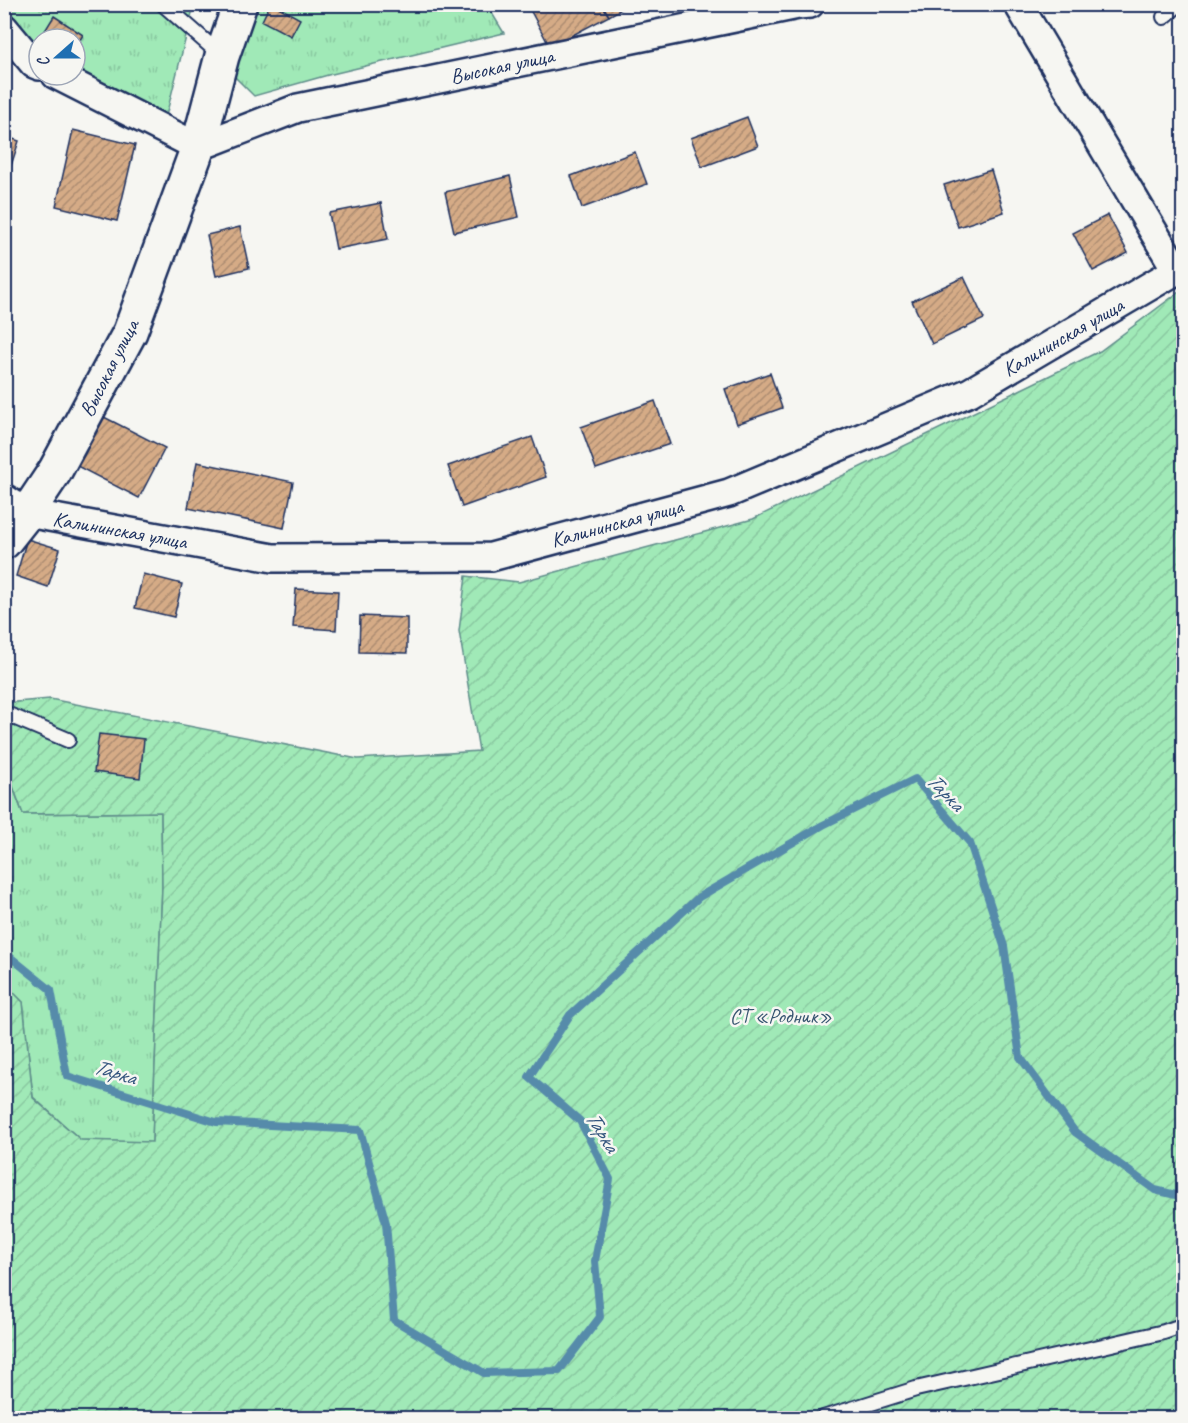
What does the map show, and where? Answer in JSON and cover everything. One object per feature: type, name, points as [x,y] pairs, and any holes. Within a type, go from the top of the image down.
[{"type":"street","points":[[80,87],[198,147],[222,56],[240,4]]},
{"type":"street","name":"Высокая улица","points":[[4,543],[16,506],[55,471],[130,332],[198,147],[298,108],[810,4]]},
{"type":"street","points":[[1018,4],[1180,268]]},
{"type":"street","points":[[4,28],[27,55]]},
{"type":"street","name":"Калининская улица","points":[[16,506],[273,558],[491,557],[718,496],[970,392],[1180,268]]},
{"type":"lane","points":[[163,4],[222,56]]},
{"type":"lane","points":[[1164,17],[1179,4]]},
{"type":"lane","points":[[4,713],[68,740]]},
{"type":"lane","points":[[823,1419],[916,1389],[1153,1335],[1184,1325]]},
{"type":"green space","points":[[5,5],[194,5],[165,120],[87,78],[87,27],[27,27],[27,45],[5,15]]},
{"type":"green space","points":[[257,5],[487,5],[504,33],[328,75],[254,96],[232,74]]},
{"type":"green space","name":"СТ «Родник»","points":[[1183,289],[1183,1418],[5,1418],[5,984],[23,1002],[33,1098],[81,1140],[152,1142],[162,886],[161,812],[23,814],[5,764],[5,703],[50,699],[358,759],[479,751],[459,631],[466,576],[519,582],[753,519],[1100,351]]},
{"type":"green space","points":[[4,764],[23,814],[161,812],[162,886],[152,1143],[81,1140],[33,1097],[23,1002],[5,984]]},
{"type":"building","points":[[270,4],[300,19],[291,36],[262,21]]},
{"type":"building","points":[[527,4],[602,4],[609,16],[550,47]]},
{"type":"building","points":[[602,4],[630,4],[609,16]]},
{"type":"building","points":[[54,16],[71,27],[47,27]]},
{"type":"building","points":[[747,117],[758,146],[702,167],[691,138]]},
{"type":"building","points":[[73,130],[135,145],[117,221],[56,206]]},
{"type":"building","points":[[4,136],[19,141],[6,181],[4,180]]},
{"type":"building","points":[[635,152],[647,184],[582,208],[571,176]]},
{"type":"building","points":[[991,170],[1004,212],[958,227],[944,185]]},
{"type":"building","points":[[510,176],[519,217],[454,232],[445,192]]},
{"type":"building","points":[[381,203],[388,239],[336,249],[329,213]]},
{"type":"building","points":[[1108,215],[1128,253],[1093,271],[1073,233]]},
{"type":"building","points":[[240,227],[249,268],[216,276],[207,235]]},
{"type":"building","points":[[964,277],[984,319],[932,344],[912,301]]},
{"type":"building","points":[[770,373],[782,408],[737,424],[725,389]]},
{"type":"building","points":[[655,401],[670,444],[596,469],[581,427]]},
{"type":"building","points":[[100,415],[165,448],[139,498],[75,465]]},
{"type":"building","points":[[532,437],[546,477],[462,507],[448,466]]},
{"type":"building","points":[[197,462],[293,482],[284,528],[188,508]]},
{"type":"building","points":[[27,539],[60,549],[48,587],[16,576]]},
{"type":"building","points":[[143,574],[182,584],[174,617],[135,608]]},
{"type":"building","points":[[296,589],[338,591],[336,630],[293,627]]},
{"type":"building","points":[[360,616],[407,618],[407,653],[359,652]]},
{"type":"building","points":[[99,734],[144,739],[140,778],[94,772]]},
{"type":"waterway","name":"Тарка","points":[[4,952],[51,990],[67,1076],[216,1122],[360,1130],[386,1223],[394,1320],[484,1373],[559,1371],[600,1317],[595,1261],[610,1179],[580,1121],[529,1077],[570,1015],[699,897],[823,825],[915,779],[970,843],[1004,946],[1020,1057],[1075,1132],[1155,1190],[1184,1197]]}]
